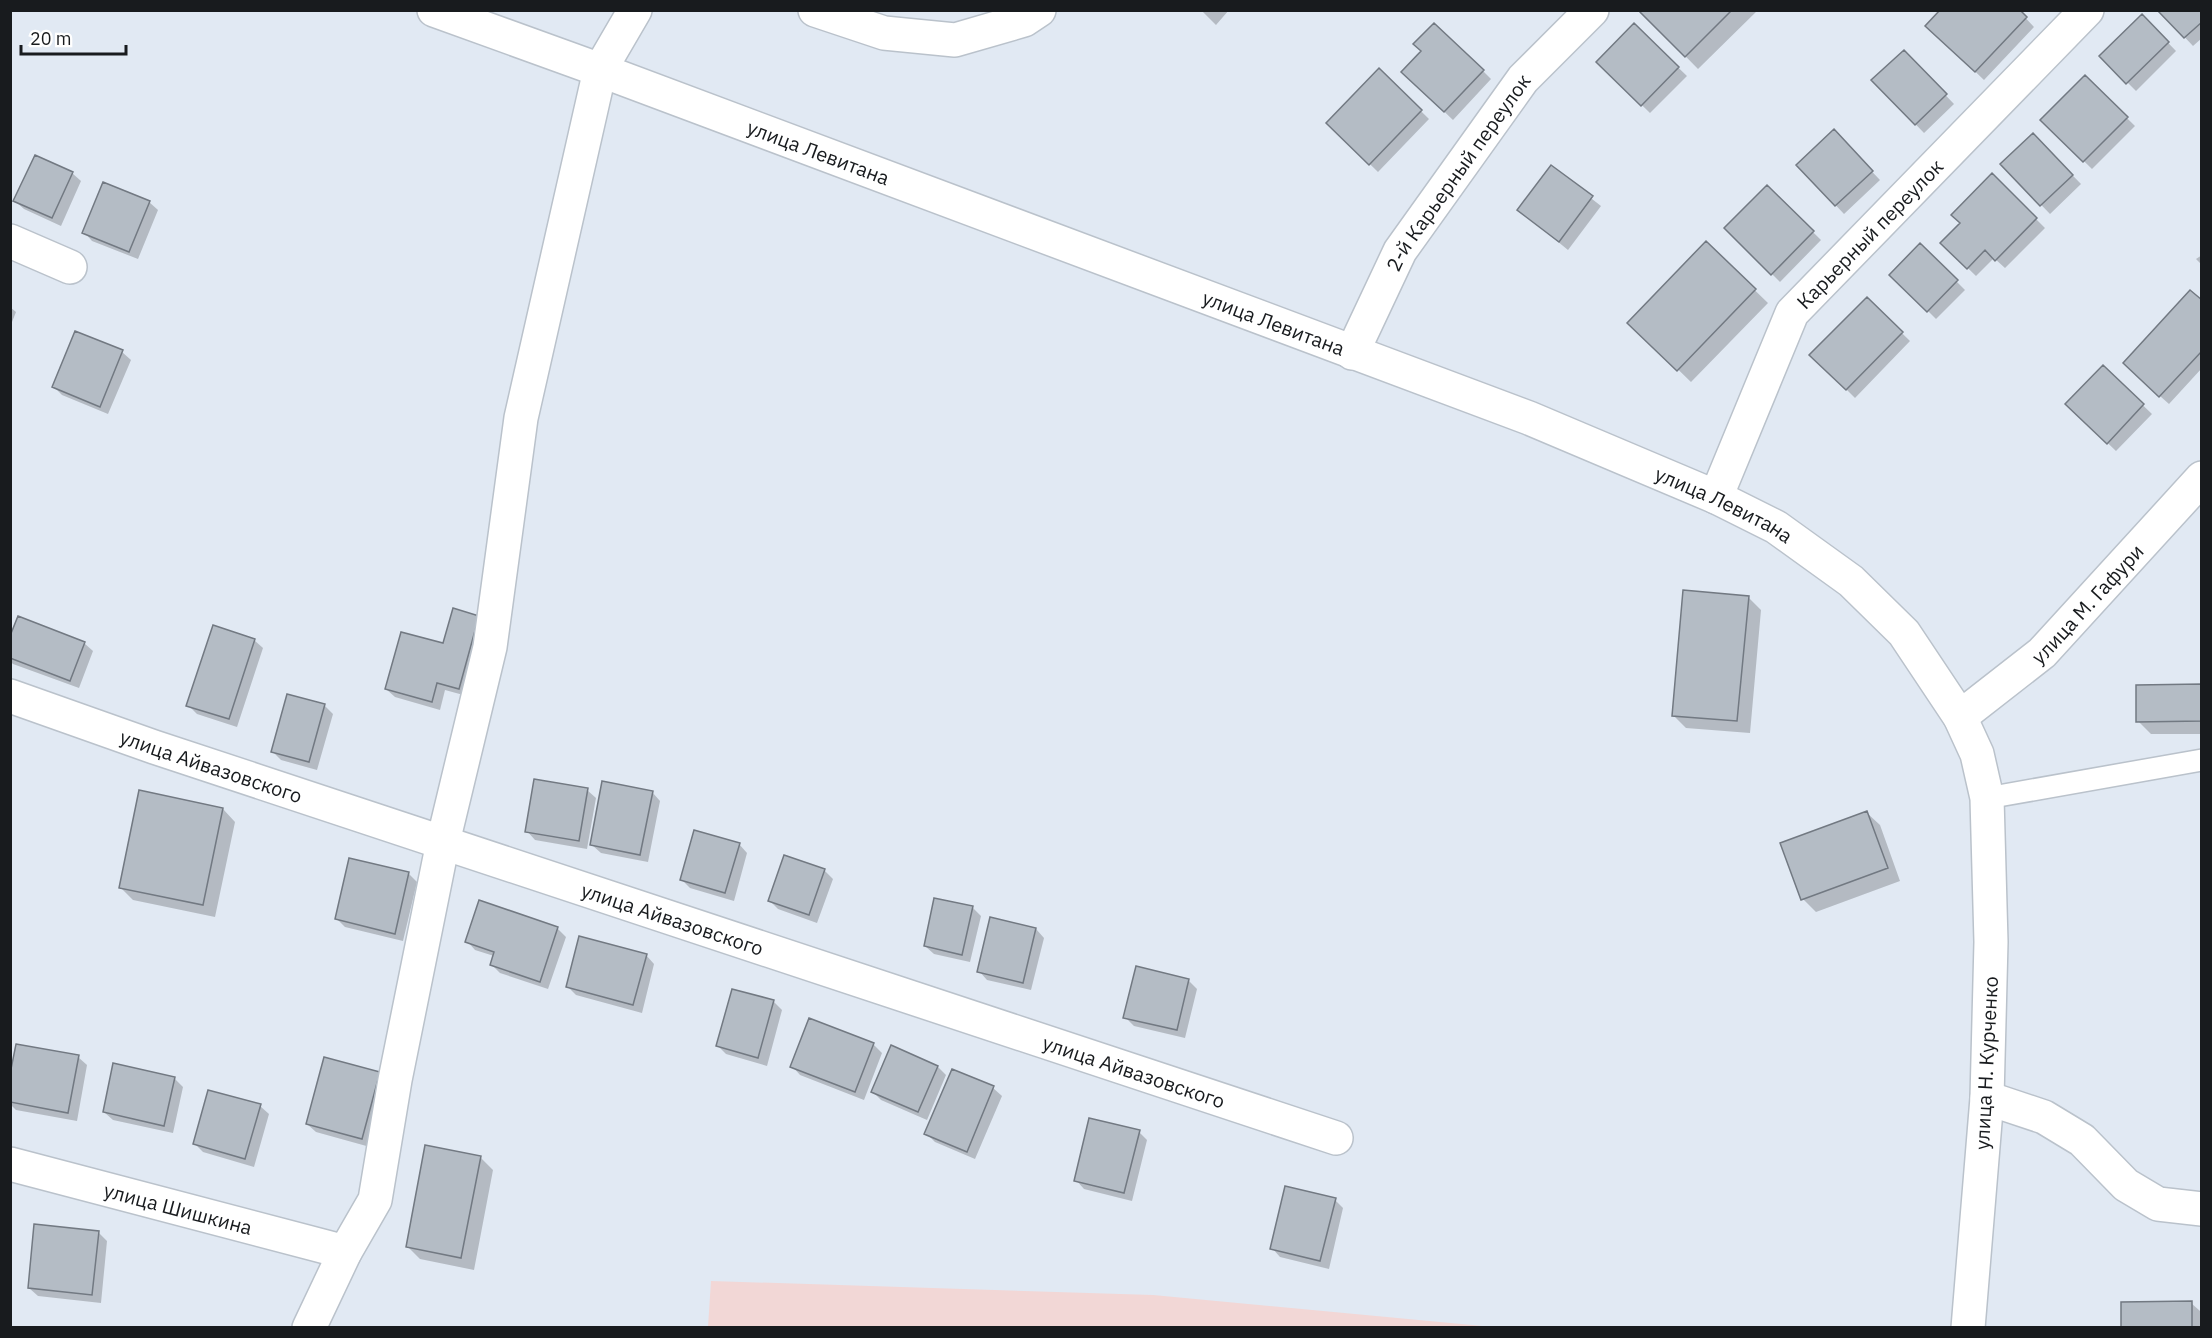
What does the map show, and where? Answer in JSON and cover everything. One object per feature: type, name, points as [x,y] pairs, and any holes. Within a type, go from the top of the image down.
[{"type":"street","name":"улица Левитана","points":[[434,10],[1529,418],[1716,496],[1776,527],[1851,581],[1904,633],[1960,717],[1977,754],[1987,798]]},
{"type":"street","points":[[309,1328],[345,1252],[375,1200],[395,1080],[443,842],[490,647],[521,418],[600,70],[635,10]]},
{"type":"street","points":[[814,10],[884,33],[955,40],[1024,20],[1039,10]]},
{"type":"street","name":"2-й Карьерный переулок","points":[[1352,353],[1400,251],[1523,79],[1592,10]]},
{"type":"street","name":"Карьерный переулок","points":[[1716,496],[1792,313],[2087,10]]},
{"type":"street","points":[[10,241],[70,267]]},
{"type":"street","name":"улица М. Гафури","points":[[1960,717],[2042,653],[2202,478]]},
{"type":"street","name":"улица Айвазовского","points":[[10,696],[165,751],[1336,1138]]},
{"type":"street","name":"улица Н. Курченко","points":[[1968,1328],[1987,1098],[1992,942],[1987,798]]},
{"type":"street","points":[[1987,1098],[2044,1117],[2082,1140],[2126,1185],[2158,1204],[2202,1209]]},
{"type":"street","name":"улица Шишкина","points":[[10,1164],[345,1252]]},
{"type":"lane","points":[[1987,798],[2202,760]]},
{"type":"shaded area","points":[[711,1281],[1153,1295],[1493,1327],[708,1327]]},
{"type":"building","points":[[1641,10],[1732,10],[1685,57],[1640,12]]},
{"type":"building","points":[[1940,10],[2020,10],[2027,17],[1975,72],[1925,26]]},
{"type":"building","points":[[2157,10],[2202,10],[2202,22],[2184,38]]},
{"type":"building","points":[[2142,14],[2169,42],[2126,84],[2099,56]]},
{"type":"building","points":[[1434,23],[1484,70],[1444,112],[1401,72],[1421,51],[1413,44]]},
{"type":"building","points":[[1634,23],[1679,67],[1641,106],[1596,62]]},
{"type":"building","points":[[1904,50],[1947,94],[1915,125],[1871,80]]},
{"type":"building","points":[[1379,68],[1422,110],[1369,165],[1326,123]]},
{"type":"building","points":[[2085,75],[2128,117],[2083,162],[2040,120]]},
{"type":"building","points":[[1834,129],[1873,171],[1835,206],[1796,165]]},
{"type":"building","points":[[2033,133],[2073,175],[2040,206],[2000,164]]},
{"type":"building","points":[[35,155],[73,172],[52,218],[13,201]]},
{"type":"building","points":[[1551,165],[1593,196],[1559,242],[1517,210]]},
{"type":"building","points":[[1992,173],[2037,218],[1995,261],[1985,250],[1967,269],[1940,243],[1960,223],[1951,215]]},
{"type":"building","points":[[103,182],[150,201],[129,252],[82,233]]},
{"type":"building","points":[[1767,185],[1814,231],[1771,275],[1724,228]]},
{"type":"building","points":[[1706,241],[1756,289],[1677,371],[1627,323]]},
{"type":"building","points":[[1920,243],[1958,280],[1927,312],[1889,275]]},
{"type":"building","points":[[2190,290],[2202,300],[2202,351],[2159,397],[2123,363]]},
{"type":"building","points":[[1867,297],[1903,332],[1846,390],[1809,355]]},
{"type":"building","points":[[75,331],[123,350],[100,407],[52,387]]},
{"type":"building","points":[[2103,365],[2144,404],[2107,444],[2065,404]]},
{"type":"building","points":[[1683,590],[1749,596],[1737,721],[1672,716]]},
{"type":"building","points":[[453,608],[479,616],[459,689],[437,683],[432,702],[385,689],[401,632],[443,643]]},
{"type":"building","points":[[18,616],[85,642],[70,681],[10,658],[10,636]]},
{"type":"building","points":[[213,625],[255,639],[229,719],[186,706]]},
{"type":"building","points":[[2202,684],[2202,721],[2136,722],[2136,685]]},
{"type":"building","points":[[287,694],[325,704],[309,762],[271,752]]},
{"type":"building","points":[[534,779],[588,788],[579,841],[525,832]]},
{"type":"building","points":[[602,781],[653,791],[640,855],[590,845]]},
{"type":"building","points":[[139,790],[223,808],[203,905],[119,888]]},
{"type":"building","points":[[1867,811],[1888,868],[1801,900],[1780,843]]},
{"type":"building","points":[[694,830],[740,843],[725,893],[680,880]]},
{"type":"building","points":[[784,855],[825,869],[809,915],[768,901]]},
{"type":"building","points":[[349,858],[409,872],[395,934],[335,919]]},
{"type":"building","points":[[934,898],[973,906],[962,955],[924,946]]},
{"type":"building","points":[[479,900],[558,927],[540,982],[490,965],[494,952],[465,942]]},
{"type":"building","points":[[990,917],[1036,928],[1023,983],[977,972]]},
{"type":"building","points":[[579,936],[647,954],[633,1005],[566,987]]},
{"type":"building","points":[[1136,966],[1189,979],[1177,1030],[1123,1018]]},
{"type":"building","points":[[732,989],[774,1000],[758,1058],[716,1046]]},
{"type":"building","points":[[809,1018],[874,1043],[855,1092],[790,1067]]},
{"type":"building","points":[[16,1044],[79,1055],[68,1113],[10,1102],[10,1074]]},
{"type":"building","points":[[891,1045],[938,1066],[918,1112],[871,1092]]},
{"type":"building","points":[[324,1057],[380,1072],[362,1139],[306,1124]]},
{"type":"building","points":[[113,1063],[175,1077],[164,1126],[103,1112]]},
{"type":"building","points":[[952,1069],[994,1086],[967,1152],[924,1134]]},
{"type":"building","points":[[208,1090],[261,1104],[245,1159],[193,1144]]},
{"type":"building","points":[[1089,1118],[1140,1130],[1124,1193],[1074,1181]]},
{"type":"building","points":[[425,1145],[481,1156],[461,1258],[406,1247]]},
{"type":"building","points":[[1285,1186],[1336,1198],[1320,1261],[1270,1249]]},
{"type":"building","points":[[34,1224],[99,1231],[92,1295],[28,1288]]},
{"type":"building","points":[[2192,1301],[2192,1328],[2121,1328],[2121,1302]]}]
